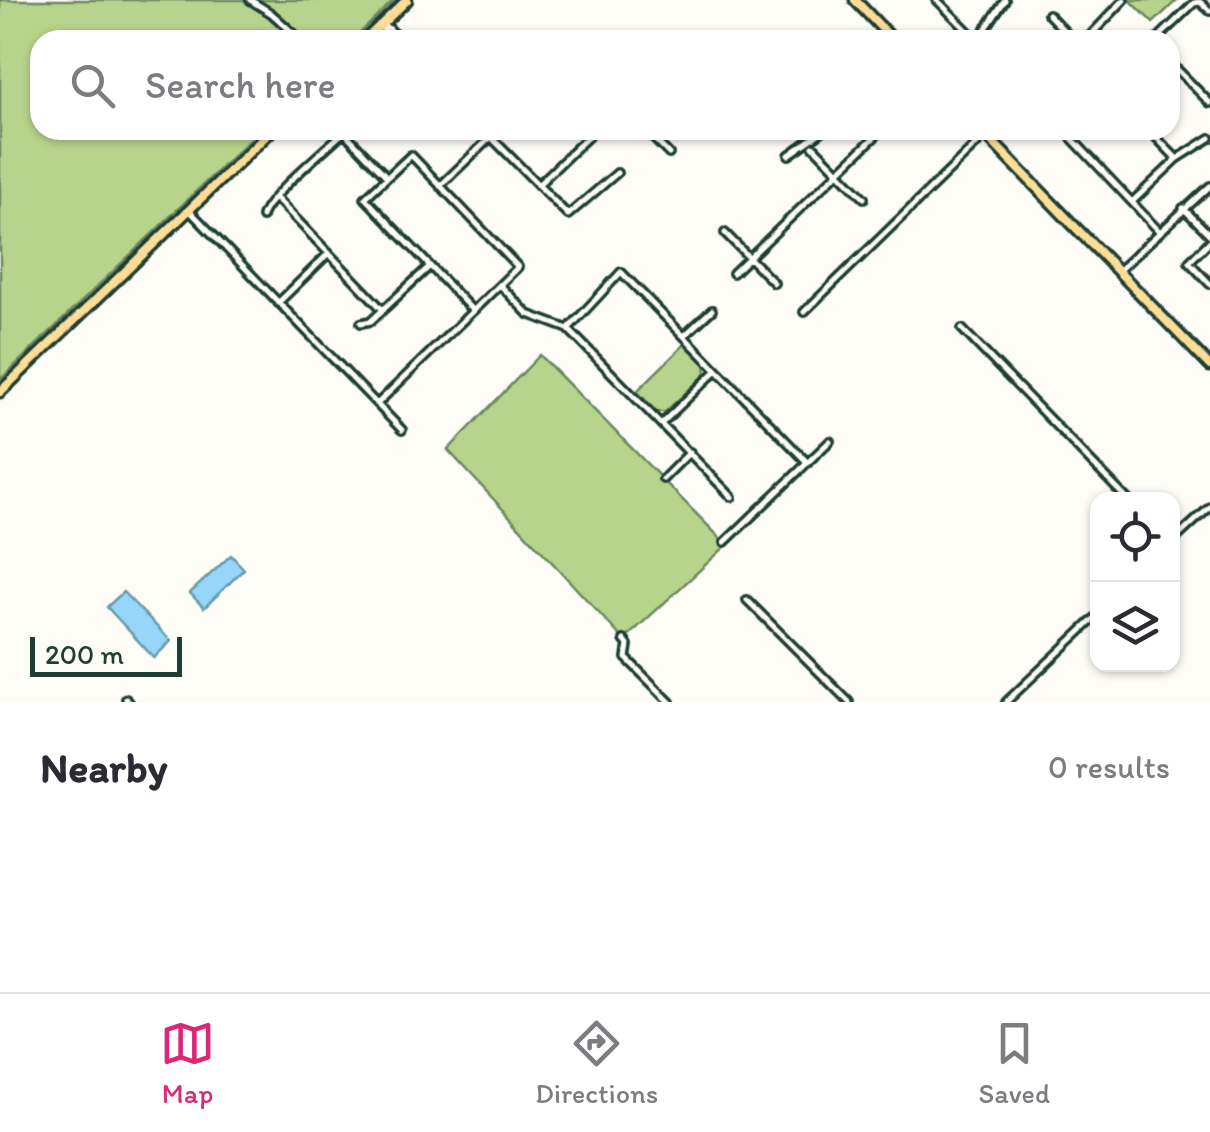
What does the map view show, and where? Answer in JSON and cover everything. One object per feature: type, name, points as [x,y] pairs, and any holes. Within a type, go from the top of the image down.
[{"type":"main road","points":[[375,30],[407,0]]},
{"type":"main road","points":[[854,0],[883,30]]},
{"type":"main road","points":[[0,392],[262,140]]},
{"type":"main road","points":[[990,140],[1210,366]]},
{"type":"street","points":[[250,0],[289,30]]},
{"type":"street","points":[[938,0],[967,30]]},
{"type":"street","points":[[984,30],[1006,0]]},
{"type":"street","points":[[1096,30],[1124,0]]},
{"type":"street","points":[[1168,30],[1200,2],[1210,11]]},
{"type":"street","points":[[1048,14],[1063,30]]},
{"type":"street","points":[[380,25],[391,30]]},
{"type":"street","points":[[1180,72],[1210,103]]},
{"type":"street","points":[[1132,202],[1177,159],[1210,138]]},
{"type":"street","points":[[262,217],[275,197],[335,140]]},
{"type":"street","points":[[353,140],[387,177]]},
{"type":"street","points":[[440,186],[489,140]]},
{"type":"street","points":[[493,140],[568,215],[617,173]]},
{"type":"street","points":[[538,185],[585,140]]},
{"type":"street","points":[[655,140],[668,154]]},
{"type":"street","points":[[789,154],[809,140]]},
{"type":"street","points":[[734,272],[872,140]]},
{"type":"street","points":[[804,312],[976,140]]},
{"type":"street","points":[[1073,140],[1160,231]]},
{"type":"street","points":[[1159,140],[1177,159]]},
{"type":"street","points":[[813,146],[864,198]]},
{"type":"street","points":[[377,404],[500,285],[518,267],[410,155],[365,198],[473,311]]},
{"type":"street","points":[[1118,271],[1210,186]]},
{"type":"street","points":[[275,197],[383,310]]},
{"type":"street","points":[[1183,208],[1210,238],[1189,262],[1210,284]]},
{"type":"street","points":[[190,210],[402,430]]},
{"type":"street","points":[[725,233],[774,283]]},
{"type":"street","points":[[278,303],[329,253]]},
{"type":"street","points":[[362,323],[371,321],[430,266]]},
{"type":"street","points":[[568,330],[621,272],[808,463]]},
{"type":"street","points":[[500,285],[528,314],[568,330],[732,497]]},
{"type":"street","points":[[684,336],[712,310]]},
{"type":"street","points":[[962,329],[1120,492]]},
{"type":"street","points":[[661,424],[717,370]]},
{"type":"street","points":[[725,542],[830,442]]},
{"type":"street","points":[[662,479],[690,452]]},
{"type":"street","points":[[1180,535],[1210,507]]},
{"type":"street","points":[[747,600],[849,702]]},
{"type":"street","points":[[1006,702],[1090,623]]},
{"type":"street","points":[[624,640],[628,644],[626,658],[670,702]]},
{"type":"green space","points":[[0,0],[394,0],[363,30],[30,30],[30,140],[250,140],[0,380]]},
{"type":"green space","points":[[1130,0],[1177,0],[1153,23]]},
{"type":"green space","points":[[685,344],[705,364],[706,374],[665,412],[657,412],[637,391]]},
{"type":"green space","points":[[540,355],[727,545],[624,640],[448,450]]},
{"type":"water","points":[[231,555],[244,569],[204,608],[190,593]]},
{"type":"water","points":[[123,592],[171,641],[154,658],[107,607]]}]
